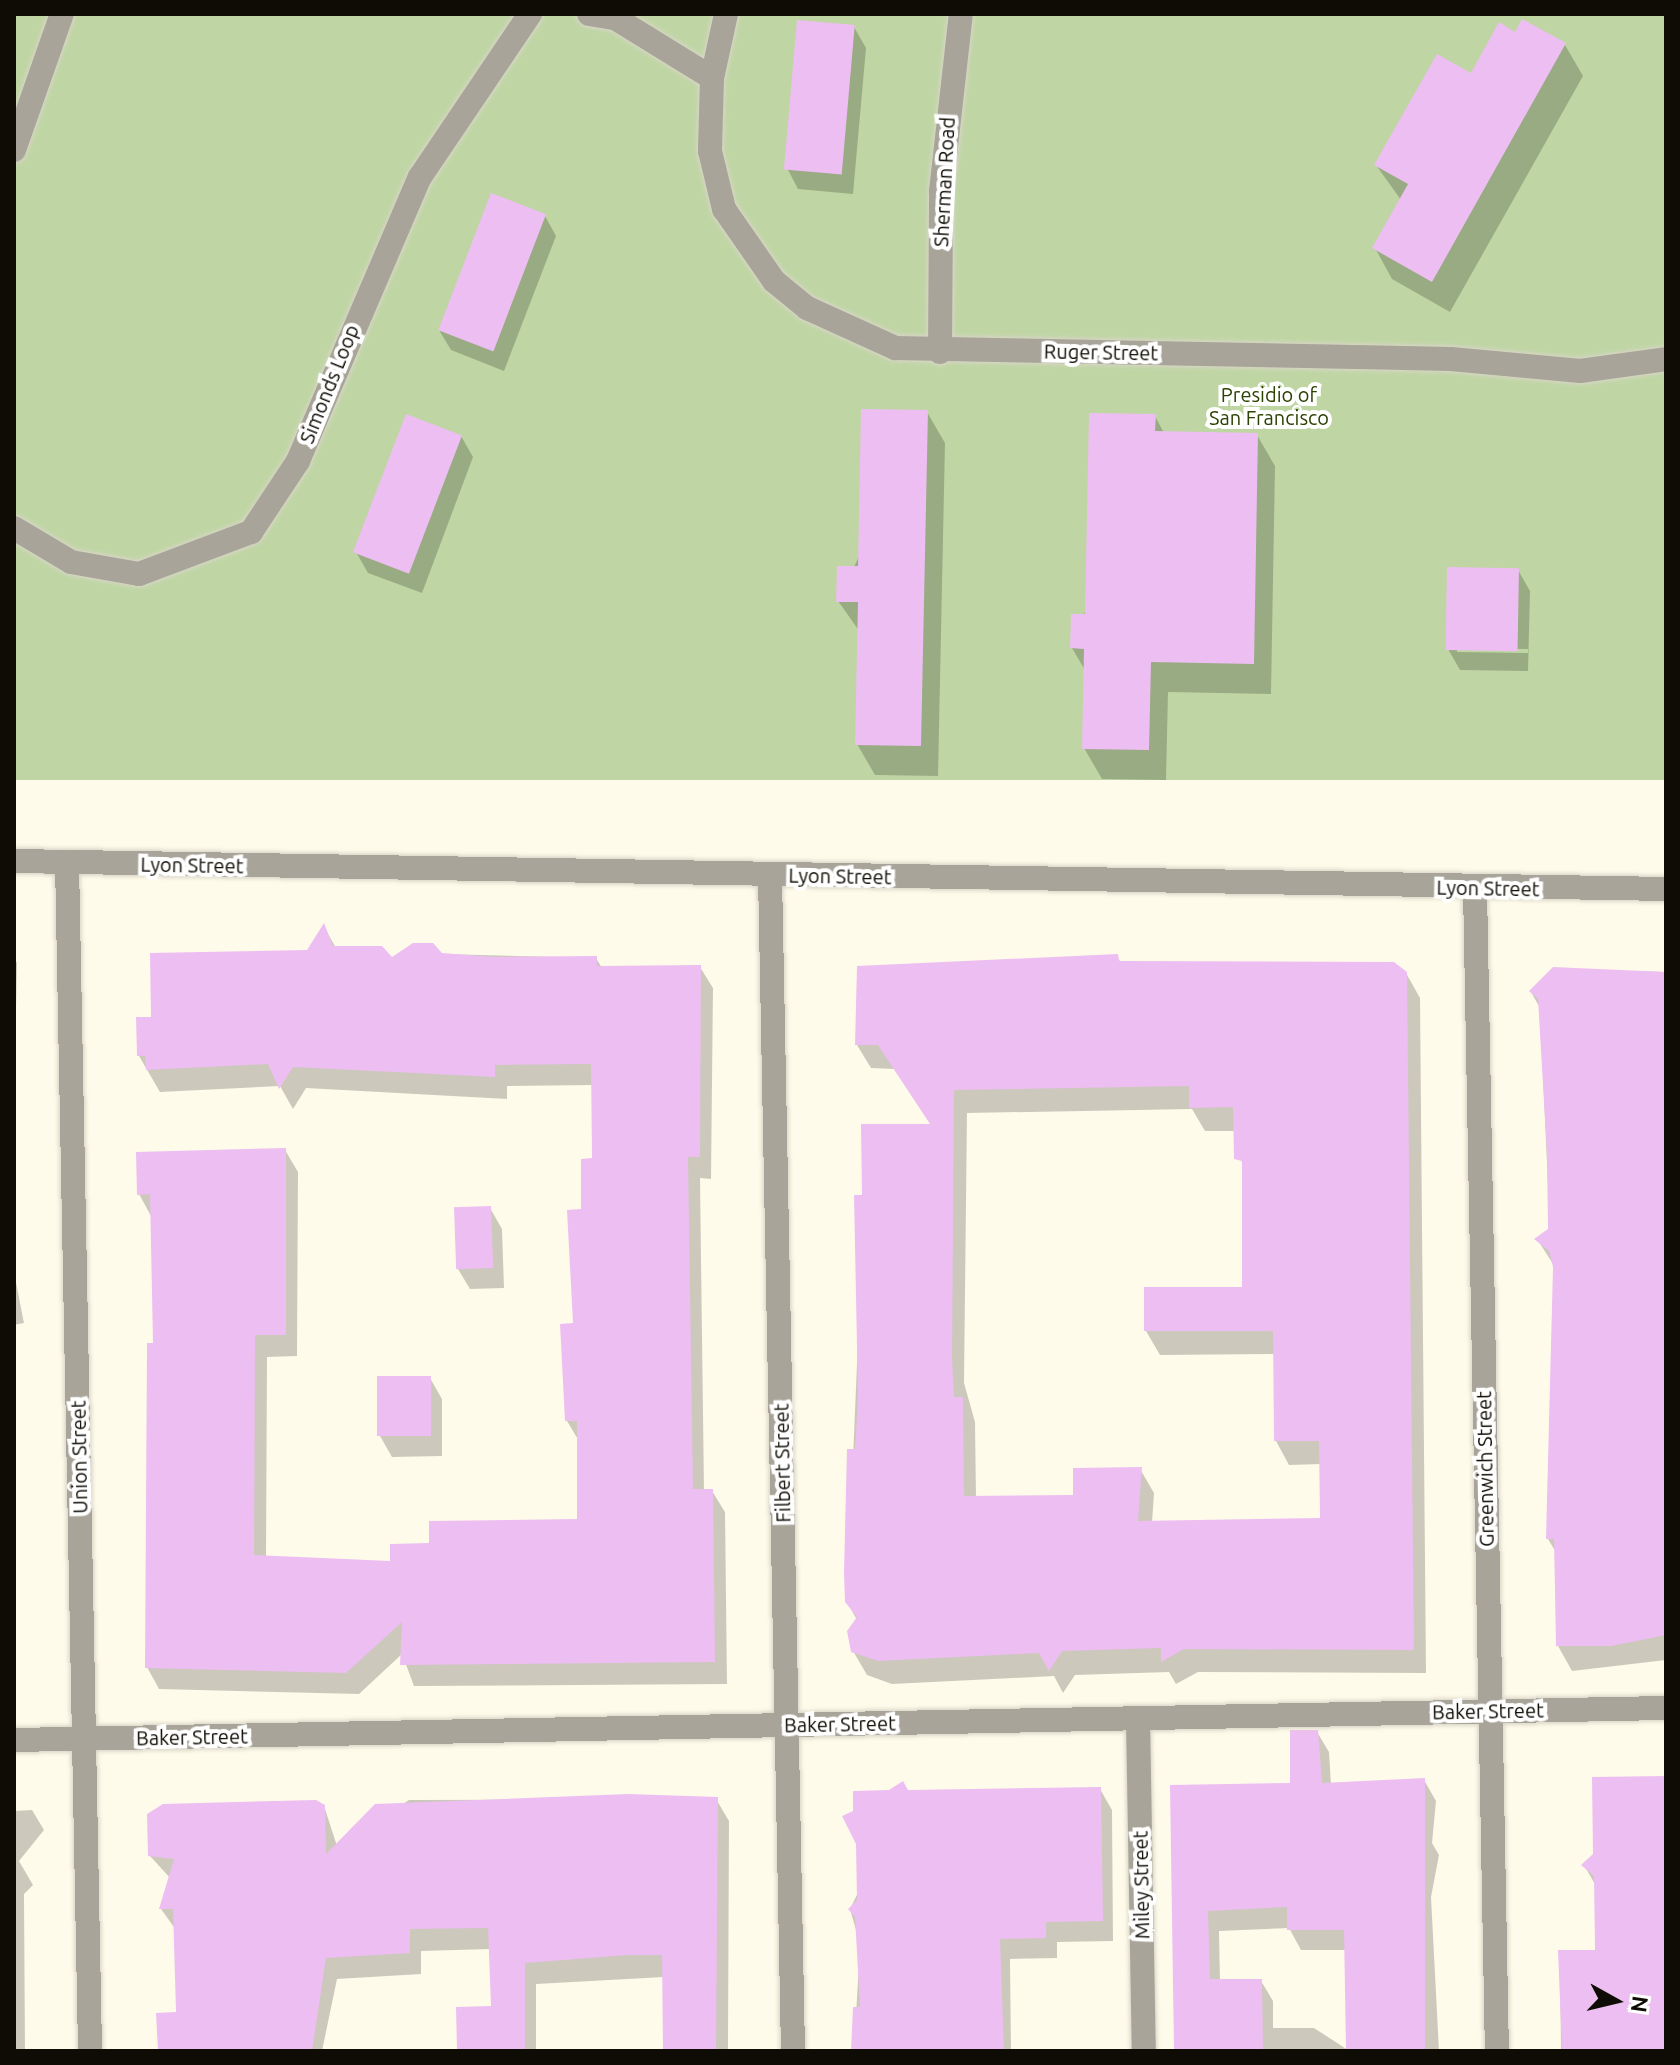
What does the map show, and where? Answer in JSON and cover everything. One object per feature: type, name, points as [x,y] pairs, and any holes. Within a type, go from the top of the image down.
[{"type":"street","points":[[14,150],[62,14]]},
{"type":"street","name":"Simonds Loop","points":[[14,528],[71,562],[139,574],[251,532],[298,461],[420,177],[530,14]]},
{"type":"street","points":[[589,14],[615,18],[712,78]]},
{"type":"street","name":"Ruger Street","points":[[726,14],[712,78],[710,151],[724,209],[747,252],[807,308],[895,348],[940,352],[1451,359],[1580,371],[1666,359]]},
{"type":"street","name":"Sherman Road","points":[[940,352],[941,191],[961,14]]},
{"type":"street","name":"Lyon Street","points":[[14,861],[1666,889]]},
{"type":"street","name":"Union Street","points":[[67,862],[90,2051]]},
{"type":"street","name":"Filbert Street","points":[[770,875],[793,2051]]},
{"type":"street","name":"Greenwich Street","points":[[1475,888],[1497,2051]]},
{"type":"street","name":"Baker Street","points":[[14,1740],[1666,1708]]},
{"type":"street","name":"Miley Street","points":[[1138,1719],[1144,2051]]},
{"type":"green space","name":"Presidio of San Francisco","points":[[14,14],[1666,14],[1666,780],[14,780]]},
{"type":"building","points":[[1522,19],[1566,43],[1432,282],[1372,248],[1408,184],[1374,165],[1437,54],[1471,73],[1499,22],[1515,32]]},
{"type":"building","points":[[797,20],[855,25],[842,174],[784,169]]},
{"type":"building","points":[[491,193],[546,214],[493,351],[438,330]]},
{"type":"building","points":[[861,409],[928,410],[921,746],[855,745],[858,602],[836,602],[837,566],[858,566]]},
{"type":"building","points":[[1089,413],[1156,414],[1155,431],[1258,433],[1254,664],[1151,662],[1149,750],[1082,749],[1084,649],[1070,648],[1071,614],[1085,614]]},
{"type":"building","points":[[406,414],[462,436],[409,574],[353,552]]},
{"type":"building","points":[[1447,567],[1519,568],[1518,651],[1446,650]]},
{"type":"building","points":[[324,923],[333,946],[382,946],[392,957],[413,943],[433,943],[442,953],[494,957],[597,956],[597,966],[701,965],[700,1157],[688,1157],[693,1489],[713,1489],[715,1662],[400,1665],[402,1622],[346,1673],[145,1668],[147,1343],[153,1343],[150,1194],[137,1195],[136,1152],[286,1148],[286,1335],[255,1335],[254,1555],[390,1561],[390,1544],[429,1543],[429,1521],[577,1519],[577,1421],[565,1421],[560,1324],[573,1323],[567,1210],[581,1209],[581,1159],[592,1158],[591,1064],[495,1065],[495,1077],[293,1067],[279,1089],[268,1064],[146,1070],[145,1056],[137,1056],[136,1017],[151,1017],[150,953],[307,950]]},
{"type":"building","points":[[1118,954],[1119,961],[1394,962],[1407,972],[1414,1650],[1184,1649],[1161,1662],[1161,1648],[1062,1651],[1049,1671],[1039,1653],[878,1661],[851,1652],[847,1631],[857,1617],[845,1602],[844,1573],[847,1449],[855,1449],[858,1398],[854,1195],[862,1195],[861,1124],[930,1124],[878,1045],[855,1045],[857,966]],"holes":[[[1189,1086],[1189,1108],[1233,1107],[1234,1159],[1242,1161],[1242,1287],[1144,1287],[1144,1331],[1273,1331],[1274,1441],[1319,1441],[1320,1518],[1138,1521],[1142,1467],[1073,1468],[1073,1495],[964,1496],[963,1397],[954,1397],[952,1358],[954,1090]]]},
{"type":"building","points":[[1553,967],[1666,972],[1666,1635],[1611,1646],[1556,1646],[1554,1539],[1546,1539],[1553,1267],[1549,1251],[1534,1239],[1548,1229],[1547,1153],[1538,999],[1529,991]]},
{"type":"building","points":[[491,1206],[493,1268],[456,1269],[454,1207]]},
{"type":"building","points":[[377,1376],[431,1376],[431,1436],[377,1436]]},
{"type":"building","points":[[1290,1730],[1318,1730],[1322,1783],[1425,1778],[1425,2051],[1346,2051],[1344,1930],[1287,1930],[1287,1907],[1208,1911],[1210,1979],[1262,1979],[1263,2051],[1174,2051],[1170,1785],[1290,1783]]},
{"type":"building","points":[[1666,1776],[1666,2051],[1562,2051],[1558,1950],[1595,1950],[1594,1876],[1581,1865],[1593,1854],[1592,1777]]},
{"type":"building","points":[[903,1781],[908,1790],[1101,1787],[1103,1921],[1046,1922],[1046,1938],[1000,1939],[1004,2051],[851,2051],[853,2007],[860,2007],[855,1917],[848,1909],[857,1900],[856,1844],[842,1816],[853,1811],[853,1791],[889,1790]]},
{"type":"building","points":[[628,1794],[718,1797],[716,2051],[663,2051],[662,1955],[628,1955],[525,1963],[525,2051],[457,2051],[456,2007],[491,2006],[488,1928],[410,1929],[410,1953],[326,1958],[312,2051],[158,2051],[156,2013],[176,2012],[173,1909],[159,1909],[174,1859],[148,1856],[147,1814],[163,1804],[316,1800],[325,1805],[326,1854],[375,1804]]}]
